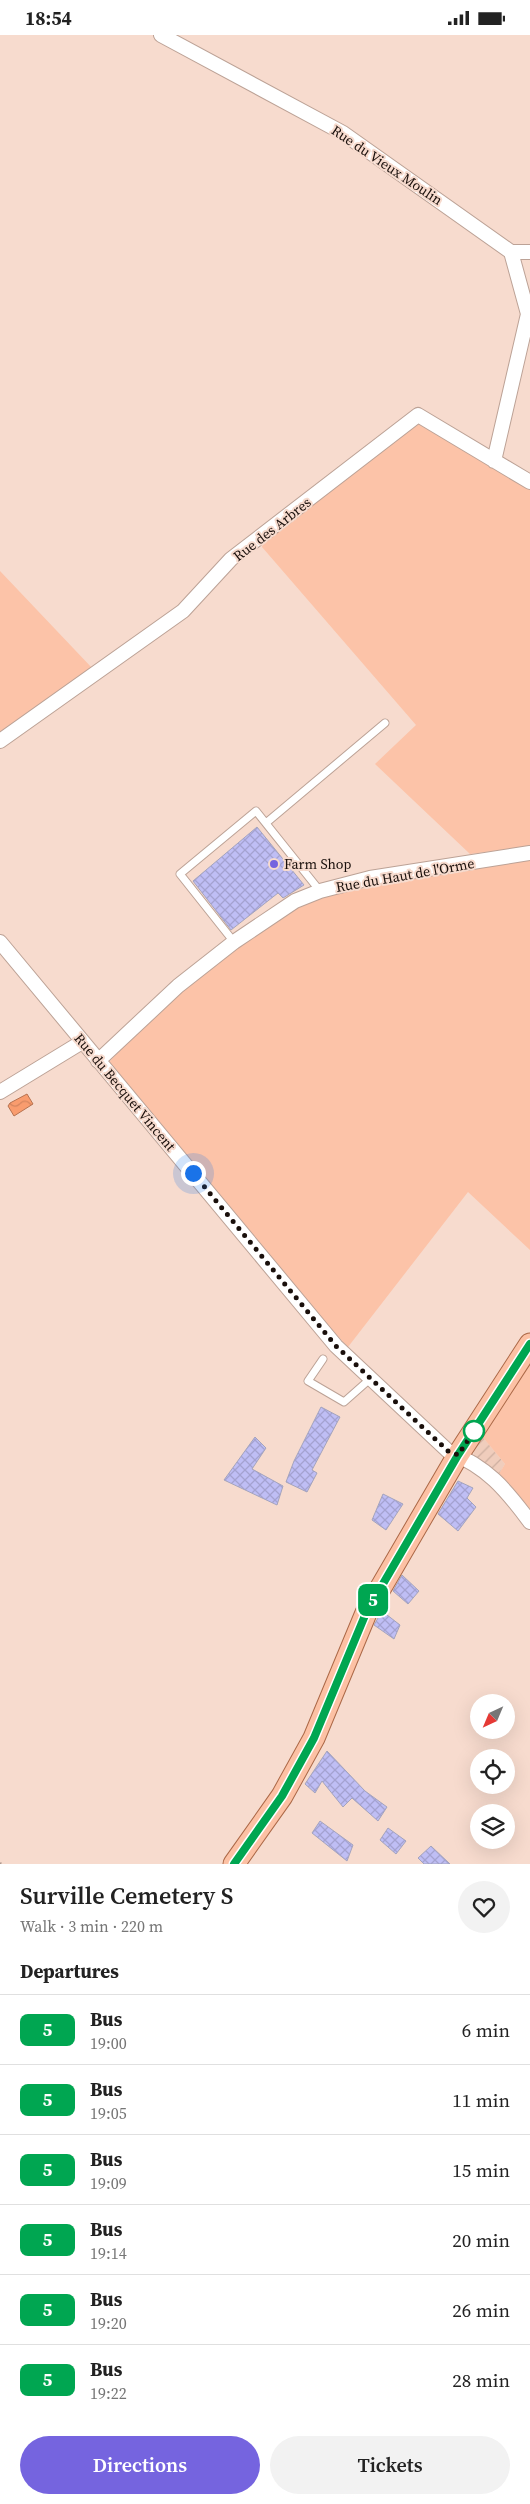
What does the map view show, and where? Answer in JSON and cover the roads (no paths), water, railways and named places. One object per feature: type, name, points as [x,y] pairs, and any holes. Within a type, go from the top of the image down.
[{"type":"main road","points":[[234,1864],[282,1796],[314,1738],[366,1613],[458,1455],[530,1345]]},
{"type":"street","name":"Rue du Vieux Moulin","points":[[161,35],[343,133],[511,252]]},
{"type":"street","points":[[494,461],[528,315],[511,252],[530,252]]},
{"type":"street","name":"Rue des Arbres","points":[[0,741],[184,611],[231,559],[418,415],[530,482]]},
{"type":"street","name":"Rue du Haut de l'Orme","points":[[98,1061],[178,986],[234,942],[295,901],[320,891],[370,878],[530,853]]},
{"type":"street","name":"Rue du Becquet Vincent","points":[[0,942],[336,1346],[448,1451],[469,1460],[489,1474],[530,1522]]},
{"type":"street","points":[[0,1092],[82,1042]]},
{"type":"lane","points":[[266,823],[385,723]]},
{"type":"lane","points":[[234,942],[180,874],[256,811],[320,891]]},
{"type":"lane","points":[[323,1359],[308,1381],[344,1402],[370,1379]]},
{"type":"water","points":[[27,1094],[33,1104],[14,1116],[8,1106]]},
{"type":"place","name":"Farm Shop","points":[[274,864]]}]
